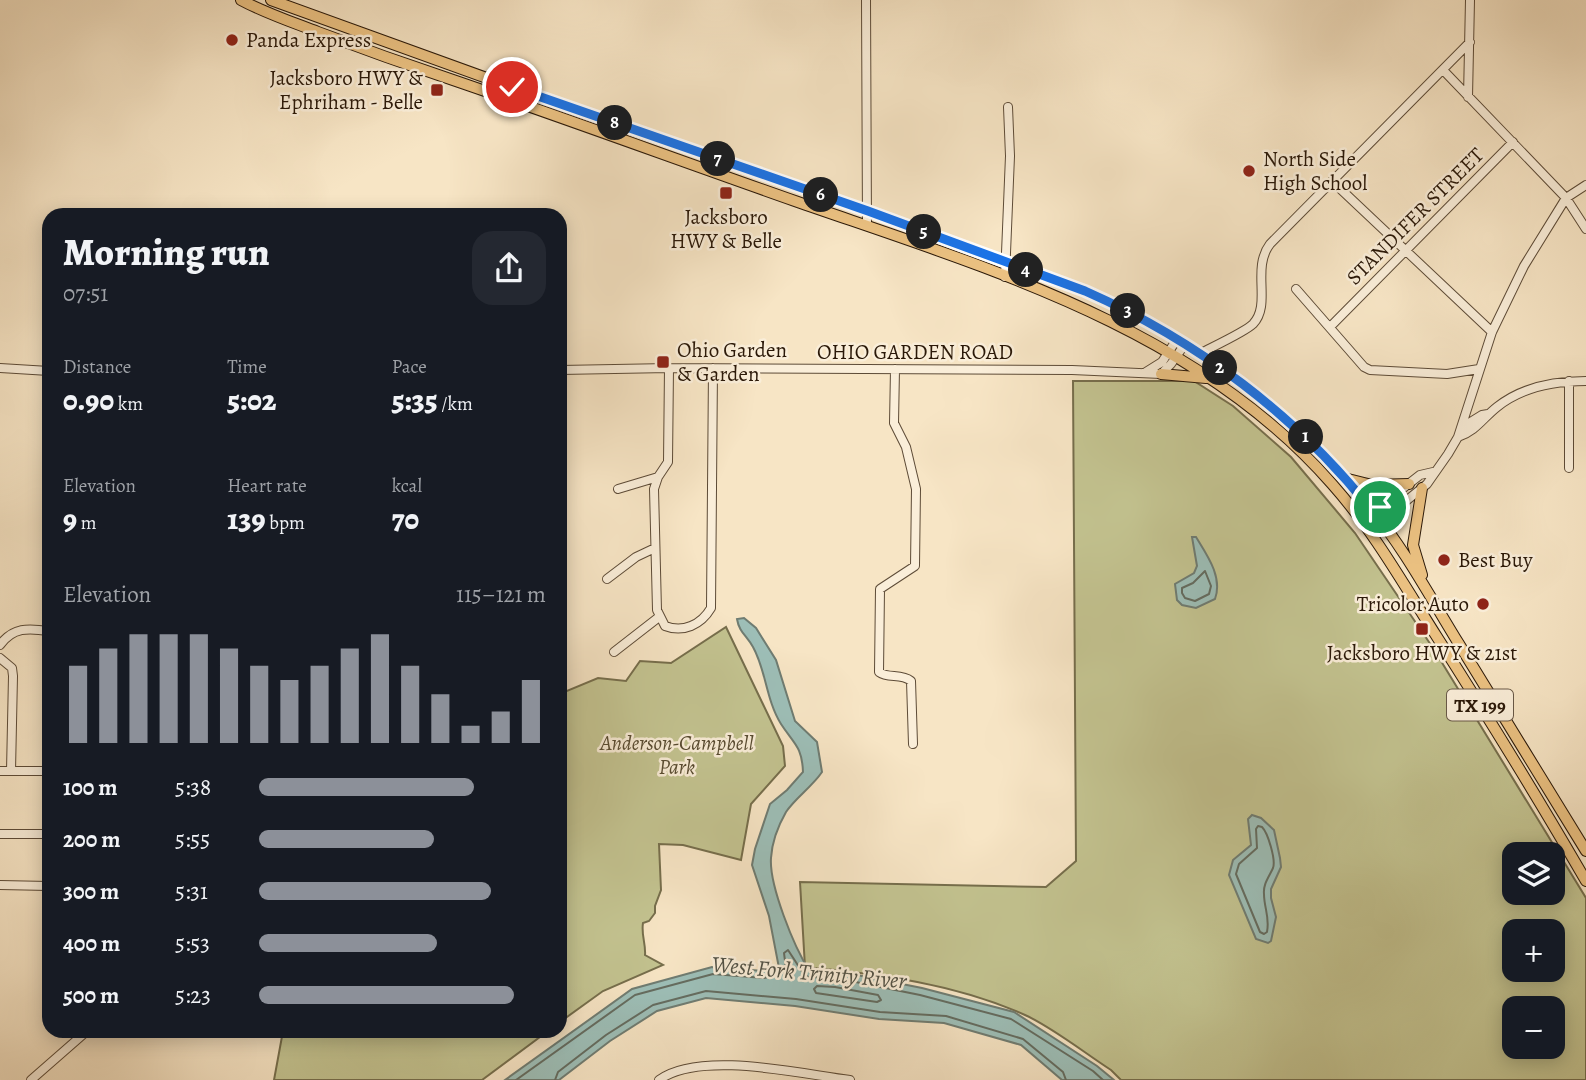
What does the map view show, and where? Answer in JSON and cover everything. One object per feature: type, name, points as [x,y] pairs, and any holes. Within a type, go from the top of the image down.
[{"type":"main road","name":"TX 199","points":[[241,0],[272,15],[387,58],[1005,277],[1090,310],[1173,354],[1259,415],[1332,483],[1369,531],[1531,786],[1586,881]]},
{"type":"main road","name":"TX 199","points":[[271,0],[868,211],[1107,300],[1181,342],[1260,398],[1302,433],[1381,521],[1586,851]]},
{"type":"main road","points":[[387,58],[392,44]]},
{"type":"main road","points":[[686,163],[692,150]]},
{"type":"main road","points":[[1161,373],[1209,379]]},
{"type":"main road","points":[[1345,478],[1372,485],[1409,484]]},
{"type":"main road","points":[[1422,488],[1413,550],[1436,607]]},
{"type":"main road","points":[[1531,786],[1542,780]]},
{"type":"street","points":[[866,0],[867,226]]},
{"type":"street","points":[[1468,97],[1470,0]]},
{"type":"street","points":[[1199,354],[1253,324],[1260,312],[1262,300],[1262,255],[1280,233],[1470,42]]},
{"type":"street","points":[[1443,70],[1566,198],[1586,229]]},
{"type":"street","points":[[1005,277],[1010,156],[1008,107]]},
{"type":"street","name":"STANDIFER STREET","points":[[1329,327],[1513,142]]},
{"type":"street","points":[[1332,181],[1492,332]]},
{"type":"street","points":[[1369,531],[1422,488],[1448,454],[1460,433],[1492,332],[1524,266],[1566,198],[1586,185]]},
{"type":"street","points":[[1296,289],[1364,367],[1370,370],[1447,373],[1479,369]]},
{"type":"street","points":[[1161,373],[1181,342]]},
{"type":"street","points":[[1144,373],[1173,354]]},
{"type":"street","points":[[0,368],[42,371]]},
{"type":"street","points":[[669,368],[668,462],[654,489],[657,610],[665,626],[681,630],[699,622],[711,608],[713,368]]},
{"type":"street","name":"OHIO GARDEN ROAD","points":[[567,370],[713,368],[1161,373]]},
{"type":"street","points":[[895,369],[894,423],[906,447],[916,489],[915,566],[880,589],[879,672],[883,675],[904,676],[911,681],[913,744]]},
{"type":"street","points":[[1460,433],[1467,434],[1486,420],[1488,414],[1500,404],[1530,389],[1569,381],[1586,381]]},
{"type":"street","points":[[1569,381],[1569,468]]},
{"type":"street","points":[[1361,521],[1420,475],[1433,472]]},
{"type":"street","points":[[618,489],[658,477]]},
{"type":"street","points":[[607,579],[636,557],[655,548]]},
{"type":"street","points":[[614,652],[659,617]]},
{"type":"street","points":[[0,645],[8,634],[18,630],[42,631]]},
{"type":"street","points":[[0,658],[12,668],[13,676],[11,771]]},
{"type":"street","points":[[0,771],[42,771]]},
{"type":"street","points":[[0,834],[42,834]]},
{"type":"street","points":[[0,885],[42,886]]},
{"type":"street","points":[[31,1080],[79,1038]]},
{"type":"street","points":[[662,1079],[684,1069],[702,1065],[723,1065],[850,1080]]},
{"type":"green space","points":[[1073,381],[1194,381],[1233,406],[1291,457],[1355,533],[1433,648],[1552,842],[1502,842],[1502,905],[1565,905],[1565,864],[1586,898],[1586,1080],[1121,1080],[1111,1070],[1046,1026],[999,1004],[917,982],[805,967],[800,882],[1046,887],[1076,861]]},
{"type":"green space","name":"Anderson-Campbell Park","points":[[726,627],[783,746],[785,766],[751,804],[741,860],[683,845],[659,844],[661,890],[655,913],[649,921],[643,923],[643,932],[645,955],[663,965],[603,991],[567,1017],[567,691],[598,678],[626,681],[640,661],[671,663]]},
{"type":"green space","points":[[282,1038],[539,1038],[482,1080],[274,1080]]},
{"type":"water","points":[[1192,537],[1196,537],[1209,559],[1217,583],[1215,599],[1196,608],[1182,605],[1177,600],[1175,584],[1194,573],[1197,566]]},
{"type":"water","name":"West Fork Trinity River","points":[[744,618],[756,628],[776,660],[795,721],[817,742],[822,772],[786,812],[776,834],[771,858],[774,884],[784,916],[796,947],[809,970],[837,971],[922,988],[1014,1012],[1114,1080],[1062,1080],[1021,1045],[944,1023],[879,1019],[795,1006],[706,998],[657,1011],[610,1041],[559,1080],[505,1080],[632,989],[712,967],[764,971],[779,968],[769,916],[752,865],[770,804],[803,772],[802,763],[796,746],[776,715],[761,665],[737,619]]},
{"type":"water","points":[[1252,815],[1261,818],[1274,830],[1280,858],[1281,867],[1271,889],[1276,917],[1271,941],[1268,943],[1256,939],[1229,875],[1233,860],[1251,845],[1248,819]]},
{"type":"place","name":"Panda Express","points":[[232,40]]},
{"type":"place","name":"Jacksboro HWY & Ephriham - Belle","points":[[437,90]]},
{"type":"place","name":"North Side High School","points":[[1249,171]]},
{"type":"place","name":"Jacksboro HWY & Belle","points":[[726,193]]},
{"type":"place","name":"Ohio Garden & Garden","points":[[663,362]]},
{"type":"place","name":"Best Buy","points":[[1444,560]]},
{"type":"place","name":"Tricolor Auto","points":[[1483,604]]},
{"type":"place","name":"Jacksboro HWY & 21st","points":[[1422,629]]},
{"type":"route","points":[[512,87],[868,211],[1117,305],[1168,333],[1260,398],[1302,433],[1373,512],[1380,507]]}]
